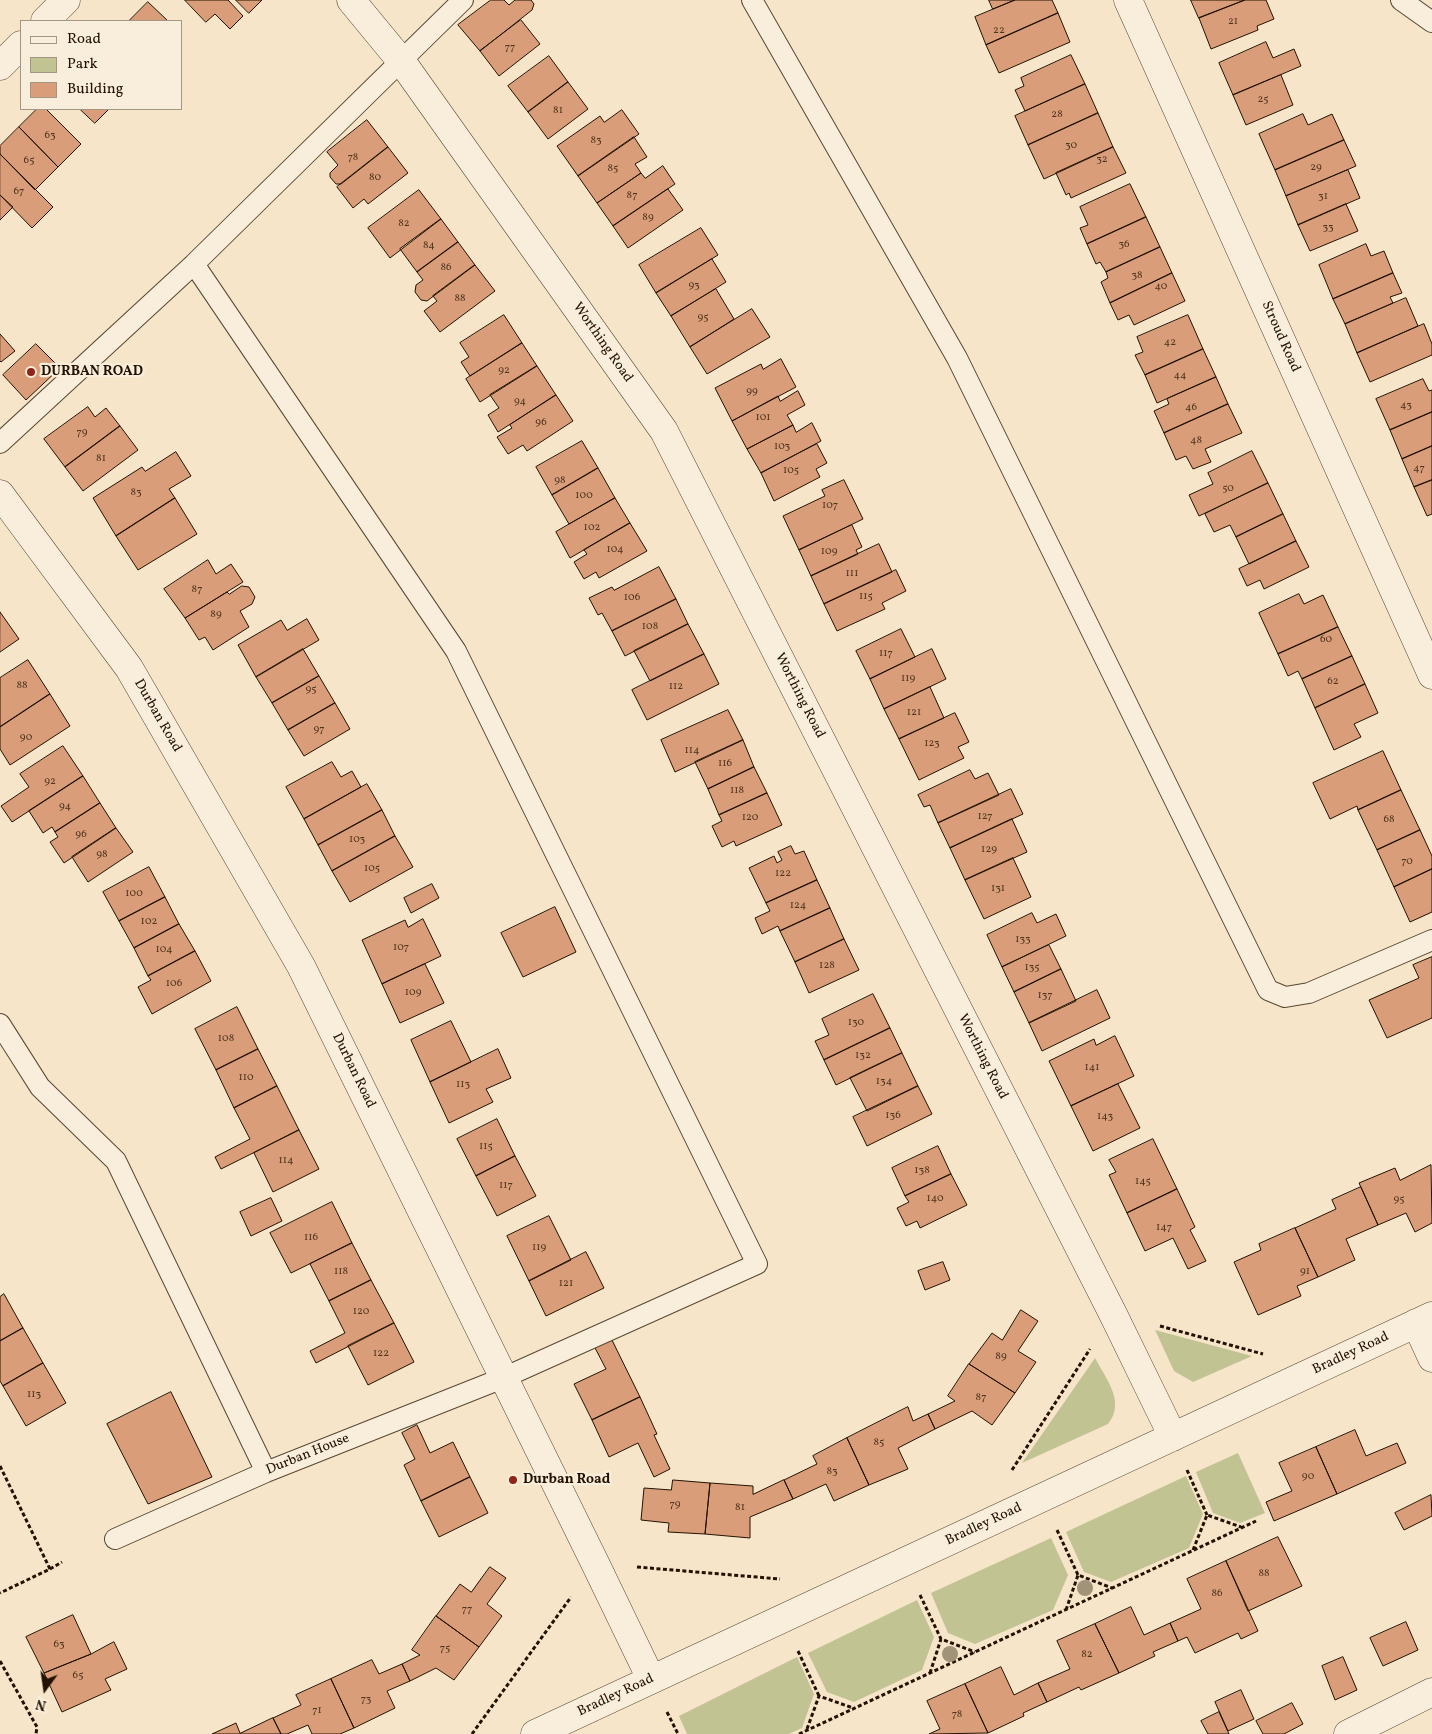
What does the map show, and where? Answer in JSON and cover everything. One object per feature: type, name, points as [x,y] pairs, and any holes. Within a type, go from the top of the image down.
[{"type":"street","points":[[46,20],[66,0]]},
{"type":"street","name":"Worthing Road","points":[[351,0],[402,62],[664,431],[1099,1287],[1173,1437]]},
{"type":"street","name":"Stroud Road","points":[[1128,0],[1432,675]]},
{"type":"street","points":[[0,66],[20,45]]},
{"type":"street","name":"Durban Road","points":[[0,494],[129,668],[301,966],[651,1679]]},
{"type":"street","points":[[1424,1320],[1432,1358]]},
{"type":"street","name":"Bradley Road","points":[[535,1734],[1424,1320]]},
{"type":"street","points":[[1348,1734],[1432,1692]]},
{"type":"lane","points":[[0,443],[194,264],[464,0]]},
{"type":"lane","points":[[752,0],[957,358],[1268,990],[1285,997],[1309,992],[1432,940]]},
{"type":"lane","points":[[1401,0],[1432,22]]},
{"type":"lane","name":"Durban House","points":[[115,1539],[266,1472],[503,1378],[757,1264],[456,651],[194,264]]},
{"type":"lane","points":[[0,1024],[40,1087],[116,1161],[266,1472]]},
{"type":"path","points":[[1173,1437],[1208,1515],[1241,1528]]},
{"type":"path","points":[[0,1466],[50,1569]]},
{"type":"path","points":[[1042,1498],[1078,1575],[1066,1610]]},
{"type":"path","points":[[1193,1550],[1208,1515]]},
{"type":"path","points":[[799,1734],[1256,1520]]},
{"type":"path","points":[[0,1592],[62,1562]]},
{"type":"path","points":[[903,1562],[942,1639],[975,1652]]},
{"type":"path","points":[[1078,1575],[1112,1588]]},
{"type":"path","points":[[782,1619],[820,1696],[853,1708]]},
{"type":"path","points":[[929,1674],[942,1639]]},
{"type":"path","points":[[0,1662],[37,1727],[36,1734]]},
{"type":"path","points":[[807,1730],[820,1696]]},
{"type":"green space","points":[[1155,1330],[1252,1356],[1193,1382],[1174,1371]]},
{"type":"green space","points":[[1095,1358],[1109,1382],[1115,1399],[1113,1416],[1108,1424],[1022,1463]]},
{"type":"green space","points":[[1238,1453],[1265,1513],[1240,1523],[1213,1513],[1196,1472]]},
{"type":"green space","points":[[1186,1476],[1203,1514],[1189,1548],[1111,1582],[1084,1572],[1066,1532]]},
{"type":"green space","points":[[1051,1538],[1068,1575],[1053,1610],[975,1644],[948,1633],[931,1593]]},
{"type":"green space","points":[[917,1600],[934,1637],[922,1670],[854,1702],[827,1692],[808,1653]]},
{"type":"green space","points":[[797,1657],[814,1694],[802,1728],[789,1734],[687,1734],[679,1716]]},
{"type":"building","points":[[185,0],[228,0],[243,16],[230,29],[215,14],[206,22]]},
{"type":"building","points":[[236,0],[262,0],[249,13]]},
{"type":"building","points":[[491,0],[504,0],[509,5],[515,0],[531,0],[534,4],[532,10],[480,51],[458,25]]},
{"type":"building","points":[[989,0],[1015,0],[993,9]]},
{"type":"building","points":[[1015,0],[1052,0],[1058,13],[986,45],[975,17]]},
{"type":"building","points":[[1191,0],[1245,0],[1199,18]]},
{"type":"building","points":[[1245,0],[1266,0],[1274,19],[1257,26],[1258,30],[1211,49],[1199,18]]},
{"type":"building","points":[[148,2],[167,20],[130,20]]},
{"type":"building","points":[[1058,13],[1070,42],[999,73],[986,45]]},
{"type":"building","points":[[521,20],[540,44],[499,76],[480,51]]},
{"type":"building","points":[[1266,42],[1273,58],[1294,49],[1301,66],[1233,95],[1219,63]]},
{"type":"building","points":[[1071,55],[1085,84],[1025,111],[1015,90],[1024,86],[1021,78]]},
{"type":"building","points":[[549,56],[568,82],[528,112],[508,86]]},
{"type":"building","points":[[1281,75],[1293,105],[1246,125],[1233,95]]},
{"type":"building","points":[[568,82],[588,109],[548,139],[528,112]]},
{"type":"building","points":[[1085,84],[1098,113],[1028,145],[1015,116]]},
{"type":"building","points":[[36,110],[47,110],[81,144],[58,167],[19,127]]},
{"type":"building","points":[[81,110],[108,110],[95,123]]},
{"type":"building","points":[[622,110],[639,134],[578,176],[557,146],[600,116],[604,122]]},
{"type":"building","points":[[1098,113],[1113,147],[1044,179],[1028,145]]},
{"type":"building","points":[[1303,114],[1308,125],[1332,114],[1344,140],[1275,170],[1259,134]]},
{"type":"building","points":[[367,120],[388,147],[341,184],[336,184],[330,177],[330,173],[338,165],[327,152]]},
{"type":"building","points":[[19,127],[58,167],[35,190],[0,154],[0,146]]},
{"type":"building","points":[[634,137],[647,157],[635,164],[641,173],[597,203],[578,176]]},
{"type":"building","points":[[1344,140],[1356,166],[1286,196],[1275,170]]},
{"type":"building","points":[[388,147],[408,173],[368,204],[364,199],[353,208],[337,187]]},
{"type":"building","points":[[1113,147],[1126,173],[1071,198],[1069,193],[1066,195],[1056,173]]},
{"type":"building","points":[[0,154],[53,207],[32,228],[0,195]]},
{"type":"building","points":[[663,166],[675,184],[613,226],[597,203],[641,173],[645,178]]},
{"type":"building","points":[[1348,170],[1360,198],[1298,225],[1286,196]]},
{"type":"building","points":[[1130,184],[1146,217],[1087,244],[1080,228],[1088,225],[1080,207]]},
{"type":"building","points":[[668,189],[683,210],[628,248],[613,226]]},
{"type":"building","points":[[419,190],[441,219],[390,258],[368,228]]},
{"type":"building","points":[[0,195],[13,207],[0,220]]},
{"type":"building","points":[[1346,204],[1358,231],[1310,251],[1298,225]]},
{"type":"building","points":[[1146,217],[1160,247],[1106,272],[1100,262],[1096,264],[1087,244]]},
{"type":"building","points":[[441,219],[458,242],[417,272],[400,249]]},
{"type":"building","points":[[701,228],[718,255],[656,293],[639,265]]},
{"type":"building","points":[[458,242],[475,265],[427,301],[421,300],[415,292],[416,285],[423,280],[417,272]]},
{"type":"building","points":[[1366,244],[1371,256],[1384,251],[1393,273],[1333,299],[1319,265]]},
{"type":"building","points":[[1160,247],[1172,273],[1110,303],[1101,282],[1108,278],[1106,272]]},
{"type":"building","points":[[712,259],[726,282],[671,316],[656,293]]},
{"type":"building","points":[[475,265],[495,291],[440,332],[424,311],[437,301],[433,296]]},
{"type":"building","points":[[1172,273],[1185,301],[1134,325],[1129,315],[1118,320],[1110,303]]},
{"type":"building","points":[[1393,273],[1402,293],[1390,297],[1393,303],[1345,324],[1333,299]]},
{"type":"building","points":[[716,289],[734,319],[690,347],[671,316]]},
{"type":"building","points":[[1406,298],[1418,326],[1357,353],[1345,324]]},
{"type":"building","points":[[752,309],[770,337],[707,374],[690,347]]},
{"type":"building","points":[[504,315],[522,343],[470,376],[461,362],[469,357],[460,343]]},
{"type":"building","points":[[1188,315],[1203,349],[1145,375],[1135,355],[1143,352],[1137,337]]},
{"type":"building","points":[[1424,324],[1432,344],[1432,355],[1370,382],[1357,353]]},
{"type":"building","points":[[0,334],[15,351],[1,362],[0,361]]},
{"type":"building","points":[[522,343],[537,366],[480,402],[466,379]]},
{"type":"building","name":"DURBAN ROAD","points":[[36,344],[60,368],[26,400],[3,375]]},
{"type":"building","points":[[1203,349],[1216,377],[1157,403],[1145,375]]},
{"type":"building","points":[[781,359],[796,387],[732,421],[715,388],[761,364],[763,369]]},
{"type":"building","points":[[537,366],[556,395],[498,432],[488,415],[499,408],[490,395]]},
{"type":"building","points":[[1216,377],[1228,404],[1164,433],[1154,411],[1169,404],[1167,399]]},
{"type":"building","points":[[1423,379],[1429,391],[1432,390],[1432,412],[1390,430],[1376,399]]},
{"type":"building","points":[[798,391],[805,405],[787,415],[793,425],[747,449],[732,421],[778,396],[780,401]]},
{"type":"building","points":[[556,395],[573,421],[527,451],[523,445],[508,454],[497,437],[512,428],[510,425]]},
{"type":"building","points":[[1228,404],[1242,433],[1205,449],[1211,462],[1193,469],[1186,456],[1176,460],[1164,433]]},
{"type":"building","points":[[88,407],[95,417],[106,408],[120,426],[65,467],[44,439]]},
{"type":"building","points":[[1432,412],[1432,446],[1402,459],[1390,430]]},
{"type":"building","points":[[812,423],[821,441],[761,473],[747,449],[793,425],[796,432]]},
{"type":"building","points":[[120,426],[138,450],[83,491],[65,467]]},
{"type":"building","points":[[582,441],[598,468],[552,495],[536,467]]},
{"type":"building","points":[[817,444],[827,463],[816,469],[820,477],[774,501],[761,473]]},
{"type":"building","points":[[1432,446],[1432,480],[1414,487],[1402,459]]},
{"type":"building","points":[[1252,451],[1268,483],[1199,516],[1189,495],[1213,484],[1208,473]]},
{"type":"building","points":[[176,452],[191,476],[169,489],[175,498],[116,536],[93,498],[142,467],[145,471]]},
{"type":"building","points":[[598,468],[615,498],[569,524],[552,495]]},
{"type":"building","points":[[844,480],[863,519],[799,550],[783,516],[825,496],[822,490]]},
{"type":"building","points":[[1432,480],[1432,514],[1427,516],[1414,487]]},
{"type":"building","points":[[1268,483],[1283,514],[1236,537],[1230,525],[1214,532],[1205,514]]},
{"type":"building","points":[[175,498],[197,534],[138,570],[116,536]]},
{"type":"building","points":[[615,498],[630,523],[570,558],[556,532]]},
{"type":"building","points":[[1283,514],[1296,541],[1249,564],[1236,537]]},
{"type":"building","points":[[630,523],[647,551],[599,578],[596,572],[584,579],[574,562],[587,554],[584,550]]},
{"type":"building","points":[[852,525],[862,547],[856,550],[858,554],[811,576],[799,550]]},
{"type":"building","points":[[1296,541],[1309,567],[1264,589],[1260,580],[1247,586],[1239,569]]},
{"type":"building","points":[[879,544],[892,572],[824,604],[811,576]]},
{"type":"building","points":[[208,560],[216,574],[231,564],[243,582],[185,618],[164,589]]},
{"type":"building","points":[[659,567],[676,599],[612,631],[602,613],[598,615],[589,598],[612,587],[614,590]]},
{"type":"building","points":[[896,570],[906,591],[882,603],[885,609],[837,631],[824,604]]},
{"type":"building","points":[[242,586],[249,587],[255,597],[252,604],[240,611],[249,627],[213,650],[205,637],[199,640],[185,618],[227,592],[229,594]]},
{"type":"building","points":[[1299,594],[1304,604],[1323,595],[1338,627],[1278,654],[1259,613]]},
{"type":"building","points":[[676,599],[688,624],[625,656],[612,631]]},
{"type":"building","points":[[0,612],[19,639],[0,652]]},
{"type":"building","points":[[307,619],[319,640],[256,677],[238,645],[281,620],[287,630]]},
{"type":"building","points":[[688,624],[704,654],[650,681],[634,651]]},
{"type":"building","points":[[1338,627],[1352,656],[1302,679],[1298,671],[1288,676],[1278,654]]},
{"type":"building","points":[[901,629],[915,657],[870,679],[856,651]]},
{"type":"building","points":[[303,649],[319,676],[272,703],[256,677]]},
{"type":"building","points":[[932,649],[946,679],[884,709],[870,679]]},
{"type":"building","points":[[704,654],[719,684],[647,720],[632,690]]},
{"type":"building","points":[[1352,656],[1365,684],[1315,708],[1302,679]]},
{"type":"building","points":[[28,660],[50,694],[0,727],[0,678]]},
{"type":"building","points":[[319,676],[335,703],[288,730],[272,703]]},
{"type":"building","points":[[1365,684],[1378,713],[1354,724],[1361,737],[1334,750],[1315,708]]},
{"type":"building","points":[[930,687],[944,718],[899,739],[884,709]]},
{"type":"building","points":[[50,694],[70,726],[10,765],[0,749],[0,727]]},
{"type":"building","points":[[335,703],[350,729],[304,756],[288,730]]},
{"type":"building","points":[[728,710],[743,740],[675,772],[661,740]]},
{"type":"building","points":[[955,713],[969,742],[958,747],[964,758],[919,780],[899,739]]},
{"type":"building","points":[[743,740],[754,767],[708,789],[695,762]]},
{"type":"building","points":[[63,746],[83,776],[12,822],[1,806],[29,787],[20,774]]},
{"type":"building","points":[[1383,751],[1401,790],[1358,810],[1357,806],[1330,819],[1313,783]]},
{"type":"building","points":[[332,762],[341,777],[352,771],[361,787],[304,819],[286,787]]},
{"type":"building","points":[[754,767],[767,793],[719,815],[708,789]]},
{"type":"building","points":[[970,770],[975,779],[988,773],[999,795],[938,823],[930,805],[924,807],[918,795]]},
{"type":"building","points":[[83,776],[100,803],[55,832],[52,827],[43,833],[29,811]]},
{"type":"building","points":[[367,784],[382,810],[318,845],[304,819]]},
{"type":"building","points":[[1011,789],[1023,814],[950,848],[938,823]]},
{"type":"building","points":[[1401,790],[1420,830],[1377,850],[1358,810]]},
{"type":"building","points":[[767,793],[782,825],[736,846],[734,841],[722,847],[712,826],[722,821],[719,815]]},
{"type":"building","points":[[100,803],[116,828],[64,863],[50,842],[58,837],[55,832]]},
{"type":"building","points":[[382,810],[395,836],[332,871],[318,845]]},
{"type":"building","points":[[1012,819],[1027,852],[965,880],[950,848]]},
{"type":"building","points":[[116,828],[133,852],[88,882],[72,857]]},
{"type":"building","points":[[1420,830],[1432,856],[1432,869],[1394,887],[1377,850]]},
{"type":"building","points":[[395,836],[413,867],[350,902],[332,871]]},
{"type":"building","points":[[791,846],[795,854],[804,851],[817,880],[766,903],[749,868],[774,856],[777,863],[782,860],[778,852]]},
{"type":"building","points":[[1013,858],[1031,897],[984,919],[965,880]]},
{"type":"building","points":[[149,867],[165,897],[119,921],[103,892]]},
{"type":"building","points":[[1432,869],[1432,912],[1410,922],[1394,887]]},
{"type":"building","points":[[817,880],[830,908],[780,931],[778,926],[762,934],[755,918],[770,911],[766,903]]},
{"type":"building","points":[[432,884],[439,898],[411,913],[404,898]]},
{"type":"building","points":[[165,897],[179,924],[134,948],[119,921]]},
{"type":"building","points":[[555,907],[576,952],[523,977],[501,933]]},
{"type":"building","points":[[830,908],[844,939],[795,962],[780,931]]},
{"type":"building","points":[[1032,913],[1037,923],[1056,914],[1066,936],[1002,967],[987,935]]},
{"type":"building","points":[[423,919],[441,956],[382,984],[362,940],[405,920],[408,927]]},
{"type":"building","points":[[179,924],[195,951],[148,976],[134,948]]},
{"type":"building","points":[[844,939],[859,970],[809,993],[795,962]]},
{"type":"building","points":[[1049,945],[1061,969],[1014,992],[1002,967]]},
{"type":"building","points":[[195,951],[211,981],[152,1014],[138,987],[151,980],[148,976]]},
{"type":"building","points":[[1432,957],[1432,1018],[1387,1038],[1369,1000],[1419,978],[1413,965]]},
{"type":"building","points":[[425,964],[444,1003],[400,1023],[382,984]]},
{"type":"building","points":[[1061,969],[1076,1001],[1029,1023],[1014,992]]},
{"type":"building","points":[[1097,990],[1110,1018],[1042,1051],[1029,1023]]},
{"type":"building","points":[[873,994],[890,1028],[824,1060],[815,1041],[829,1035],[822,1019]]},
{"type":"building","points":[[237,1007],[258,1049],[216,1070],[195,1029]]},
{"type":"building","points":[[451,1021],[471,1062],[430,1082],[411,1040]]},
{"type":"building","points":[[890,1028],[902,1053],[836,1085],[824,1060]]},
{"type":"building","points":[[1115,1036],[1134,1076],[1071,1106],[1049,1061],[1094,1039],[1096,1045]]},
{"type":"building","points":[[258,1049],[277,1086],[234,1108],[216,1070]]},
{"type":"building","points":[[498,1049],[511,1078],[486,1089],[493,1102],[449,1123],[430,1082]]},
{"type":"building","points":[[902,1053],[918,1086],[867,1111],[850,1078]]},
{"type":"building","points":[[1118,1084],[1140,1128],[1093,1151],[1071,1106]]},
{"type":"building","points":[[277,1086],[299,1130],[221,1169],[215,1157],[250,1139],[234,1108]]},
{"type":"building","points":[[918,1086],[932,1114],[867,1146],[853,1117]]},
{"type":"building","points":[[497,1119],[515,1156],[476,1176],[457,1139]]},
{"type":"building","points":[[299,1130],[319,1169],[273,1192],[254,1153]]},
{"type":"building","points":[[1153,1139],[1177,1189],[1127,1213],[1109,1175],[1116,1172],[1109,1160]]},
{"type":"building","points":[[938,1146],[951,1174],[905,1196],[892,1168]]},
{"type":"building","points":[[515,1156],[536,1196],[497,1216],[476,1176]]},
{"type":"building","points":[[1431,1165],[1432,1223],[1415,1232],[1406,1213],[1378,1225],[1359,1183],[1395,1168],[1400,1180]]},
{"type":"building","points":[[951,1174],[967,1205],[920,1228],[917,1221],[906,1226],[897,1208],[909,1202],[905,1196]]},
{"type":"building","points":[[1361,1187],[1378,1225],[1346,1239],[1355,1260],[1318,1277],[1295,1228],[1336,1209],[1332,1200]]},
{"type":"building","points":[[1177,1189],[1195,1227],[1190,1230],[1206,1261],[1188,1269],[1173,1238],[1145,1251],[1127,1213]]},
{"type":"building","points":[[271,1198],[282,1221],[251,1236],[240,1212]]},
{"type":"building","points":[[332,1202],[352,1243],[291,1273],[270,1233]]},
{"type":"building","points":[[549,1216],[571,1260],[529,1281],[507,1236]]},
{"type":"building","points":[[1295,1228],[1318,1277],[1297,1286],[1301,1296],[1258,1315],[1234,1262],[1261,1250],[1259,1244]]},
{"type":"building","points":[[352,1243],[371,1280],[329,1301],[310,1264]]},
{"type":"building","points":[[586,1252],[604,1288],[546,1316],[529,1281]]},
{"type":"building","points":[[943,1262],[950,1280],[925,1290],[918,1271]]},
{"type":"building","points":[[371,1280],[394,1323],[316,1363],[310,1351],[345,1333],[329,1301]]},
{"type":"building","points":[[4,1294],[23,1328],[0,1341],[0,1297]]},
{"type":"building","points":[[1021,1310],[1038,1321],[1018,1351],[1036,1362],[1015,1393],[969,1364],[992,1333],[1002,1340]]},
{"type":"building","points":[[394,1323],[414,1362],[368,1385],[348,1346]]},
{"type":"building","points":[[23,1328],[43,1363],[3,1386],[0,1381],[0,1341]]},
{"type":"building","points":[[610,1336],[640,1397],[592,1420],[574,1384],[606,1369],[593,1344]]},
{"type":"building","points":[[43,1363],[66,1403],[26,1426],[3,1386]]},
{"type":"building","points":[[969,1364],[1015,1393],[992,1425],[972,1411],[935,1429],[928,1414],[955,1401],[948,1396]]},
{"type":"building","points":[[171,1392],[212,1477],[148,1504],[107,1424]]},
{"type":"building","points":[[640,1397],[657,1434],[654,1435],[670,1469],[654,1477],[638,1443],[609,1457],[592,1420]]},
{"type":"building","points":[[908,1407],[913,1421],[928,1414],[935,1429],[898,1448],[908,1469],[869,1485],[847,1438]]},
{"type":"building","points":[[417,1425],[430,1453],[453,1442],[470,1477],[421,1501],[404,1465],[415,1459],[402,1433]]},
{"type":"building","points":[[1355,1430],[1366,1456],[1397,1443],[1406,1463],[1337,1494],[1316,1447]]},
{"type":"building","points":[[847,1438],[869,1485],[834,1501],[826,1484],[793,1499],[784,1480],[817,1464],[813,1456]]},
{"type":"building","points":[[1316,1447],[1337,1494],[1274,1521],[1266,1502],[1292,1491],[1279,1463]]},
{"type":"building","points":[[470,1477],[488,1513],[439,1537],[421,1501]]},
{"type":"building","points":[[673,1480],[710,1483],[705,1534],[668,1532],[669,1523],[641,1520],[644,1488],[671,1490]]},
{"type":"building","points":[[784,1480],[793,1499],[750,1517],[750,1538],[705,1534],[710,1483],[753,1486],[753,1494]]},
{"type":"building","points":[[1431,1495],[1432,1516],[1404,1530],[1395,1513]]},
{"type":"building","points":[[1278,1537],[1302,1586],[1248,1611],[1226,1561]]},
{"type":"building","points":[[1226,1561],[1258,1631],[1241,1639],[1238,1633],[1195,1653],[1187,1637],[1178,1641],[1170,1623],[1201,1609],[1187,1579]]},
{"type":"building","points":[[490,1567],[506,1578],[487,1604],[502,1616],[479,1647],[436,1616],[460,1584],[471,1592]]},
{"type":"building","points":[[1131,1607],[1144,1635],[1170,1623],[1178,1641],[1153,1652],[1155,1656],[1119,1673],[1095,1624]]},
{"type":"building","points":[[73,1615],[91,1654],[44,1673],[26,1637]]},
{"type":"building","points":[[436,1616],[479,1647],[454,1680],[436,1668],[410,1681],[402,1664],[420,1655],[412,1650]]},
{"type":"building","points":[[1406,1622],[1418,1650],[1383,1666],[1370,1638]]},
{"type":"building","points":[[1095,1624],[1119,1673],[1081,1690],[1079,1687],[1047,1702],[1038,1683],[1070,1669],[1057,1641]]},
{"type":"building","points":[[114,1642],[127,1669],[105,1679],[111,1690],[62,1712],[44,1673],[91,1654]]},
{"type":"building","points":[[1343,1657],[1357,1690],[1335,1700],[1322,1666]]},
{"type":"building","points":[[372,1660],[379,1674],[402,1664],[410,1681],[387,1691],[395,1708],[354,1728],[331,1679]]},
{"type":"building","points":[[1001,1667],[1014,1695],[1038,1683],[1047,1702],[1023,1713],[1024,1716],[988,1733],[965,1684]]},
{"type":"building","points":[[331,1679],[354,1728],[340,1734],[312,1734],[308,1725],[287,1734],[281,1734],[273,1718],[301,1705],[296,1695]]},
{"type":"building","points":[[965,1684],[988,1733],[929,1734],[940,1729],[927,1701]]},
{"type":"building","points":[[1241,1690],[1254,1719],[1228,1731],[1215,1702]]},
{"type":"building","points":[[1292,1703],[1303,1724],[1284,1734],[1263,1734],[1256,1721]]},
{"type":"building","points":[[1219,1712],[1229,1734],[1208,1734],[1201,1721]]},
{"type":"building","points":[[273,1718],[281,1734],[212,1734],[236,1723],[240,1733]]},
{"type":"place","name":"DURBAN ROAD","points":[[31,372]]},
{"type":"place","name":"Durban Road","points":[[513,1480]]}]
